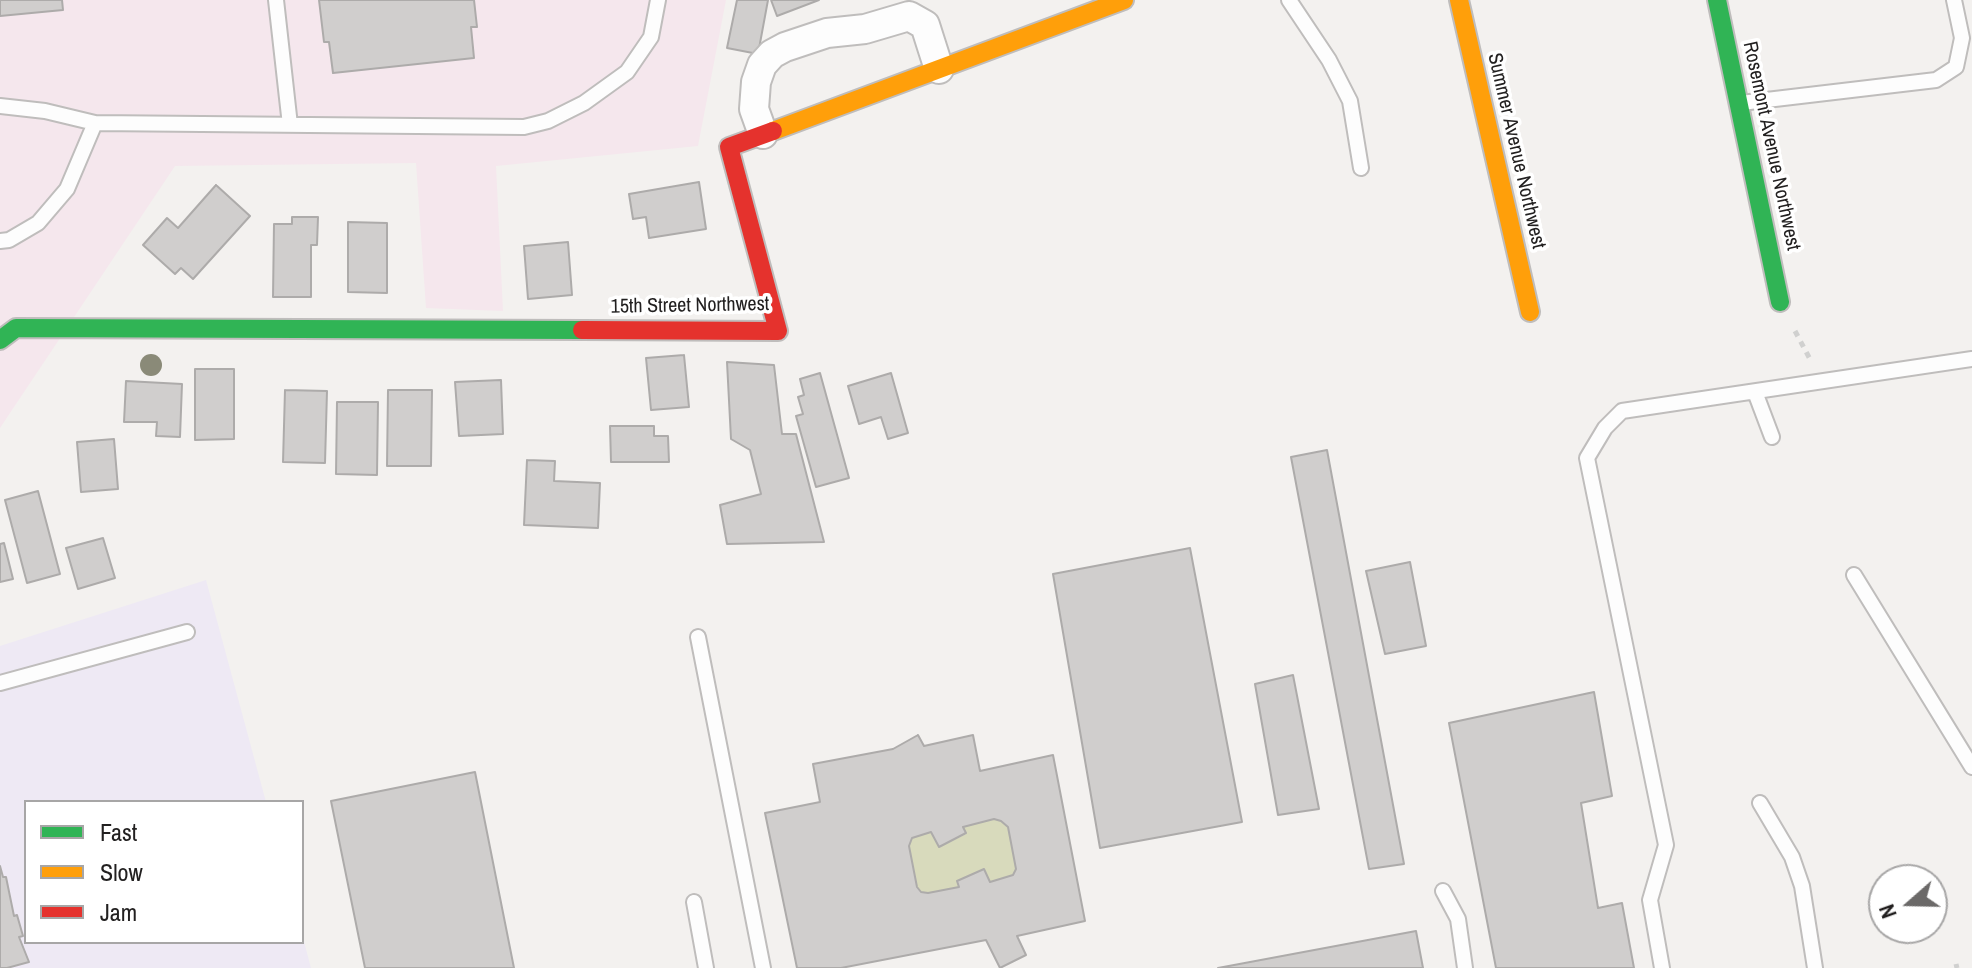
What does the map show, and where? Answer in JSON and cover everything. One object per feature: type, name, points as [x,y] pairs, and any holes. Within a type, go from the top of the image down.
[{"type":"street","name":"15th Street Northwest","points":[[0,340],[16,328],[778,331],[729,147],[1124,0]]},
{"type":"street","name":"Summer Avenue Northwest","points":[[1459,0],[1530,312]]},
{"type":"street","name":"Rosemont Avenue Northwest","points":[[1717,0],[1780,302]]},
{"type":"street","points":[[763,134],[754,109],[756,82],[762,65],[772,54],[785,47],[827,33],[865,29],[909,16],[925,25],[939,69]]},
{"type":"lane","points":[[276,0],[290,125]]},
{"type":"lane","points":[[0,106],[45,111],[95,123],[524,127],[548,121],[584,103],[627,72],[651,37],[658,0]]},
{"type":"lane","points":[[1289,0],[1329,60],[1350,101],[1361,168]]},
{"type":"lane","points":[[1740,103],[1936,80],[1956,67],[1962,38],[1954,0]]},
{"type":"lane","points":[[0,241],[9,240],[38,223],[67,189],[95,123]]},
{"type":"lane","points":[[1662,968],[1650,900],[1666,845],[1587,458],[1605,428],[1622,411],[1972,359]]},
{"type":"lane","points":[[1755,392],[1772,437]]},
{"type":"lane","points":[[1854,575],[1972,767]]},
{"type":"lane","points":[[0,683],[187,632]]},
{"type":"lane","points":[[698,637],[763,968]]},
{"type":"lane","points":[[1760,803],[1792,857],[1802,886],[1815,968]]},
{"type":"lane","points":[[1443,891],[1458,919],[1465,968]]},
{"type":"lane","points":[[694,902],[706,968]]},
{"type":"path","points":[[1780,302],[1823,383]]},
{"type":"shaded area","points":[[0,0],[726,0],[698,146],[496,166],[503,311],[426,308],[416,163],[175,166],[0,428]]},
{"type":"shaded area","points":[[206,580],[265,800],[24,800],[24,944],[304,944],[304,942],[311,968],[0,968],[0,646]]},
{"type":"green space","points":[[994,819],[1008,827],[1016,869],[1013,875],[990,882],[984,869],[957,881],[959,887],[921,892],[917,887],[909,846],[912,838],[931,832],[939,847],[966,834],[963,827]]},
{"type":"building","points":[[0,0],[62,0],[63,10],[0,16]]},
{"type":"building","points":[[319,0],[474,0],[477,27],[471,27],[474,58],[333,73],[329,42],[324,42]]},
{"type":"building","points":[[737,0],[768,0],[758,54],[727,48]]},
{"type":"building","points":[[771,0],[819,0],[777,16]]},
{"type":"building","points":[[699,182],[706,229],[649,238],[646,217],[633,219],[629,194]]},
{"type":"building","points":[[216,185],[250,216],[193,279],[181,268],[175,274],[143,245],[167,218],[178,228]]},
{"type":"building","points":[[292,217],[318,217],[317,245],[311,245],[311,297],[273,297],[274,224],[292,224]]},
{"type":"building","points":[[348,222],[387,223],[387,293],[348,292]]},
{"type":"building","points":[[568,242],[572,295],[528,299],[524,246]]},
{"type":"building","points":[[684,355],[689,407],[651,410],[646,358]]},
{"type":"building","points":[[727,362],[774,365],[782,434],[796,434],[824,542],[727,544],[720,505],[761,494],[750,450],[731,439]]},
{"type":"building","points":[[195,369],[234,369],[234,439],[195,440]]},
{"type":"building","points":[[820,373],[849,478],[816,487],[796,416],[803,414],[798,397],[804,395],[800,379]]},
{"type":"building","points":[[891,373],[908,433],[888,439],[881,417],[859,424],[848,386]]},
{"type":"building","points":[[501,380],[503,434],[459,436],[455,382]]},
{"type":"building","points":[[126,381],[182,384],[180,437],[156,436],[157,422],[124,422]]},
{"type":"building","points":[[285,390],[327,391],[325,463],[283,462]]},
{"type":"building","points":[[388,390],[432,390],[431,466],[387,466]]},
{"type":"building","points":[[337,402],[378,402],[377,475],[336,474]]},
{"type":"building","points":[[610,426],[654,426],[654,436],[668,436],[669,462],[611,462]]},
{"type":"building","points":[[114,439],[118,489],[81,492],[77,442]]},
{"type":"building","points":[[1327,450],[1404,864],[1369,869],[1291,457]]},
{"type":"building","points":[[527,460],[555,461],[554,481],[600,483],[598,528],[524,525]]},
{"type":"building","points":[[38,491],[60,574],[27,583],[5,500]]},
{"type":"building","points":[[103,538],[115,578],[78,589],[66,548]]},
{"type":"building","points":[[4,543],[13,579],[0,582],[0,544]]},
{"type":"building","points":[[1190,548],[1242,822],[1100,848],[1053,574]]},
{"type":"building","points":[[1410,562],[1426,646],[1385,654],[1366,571]]},
{"type":"building","points":[[1293,675],[1319,809],[1278,815],[1255,684]]},
{"type":"building","points":[[1594,692],[1612,796],[1581,803],[1598,908],[1622,903],[1634,968],[1496,968],[1449,723]]},
{"type":"building","points":[[918,735],[924,746],[973,735],[980,771],[1053,755],[1085,921],[1017,936],[1026,955],[1000,968],[986,940],[841,968],[797,968],[765,813],[820,802],[813,764],[893,749]],"holes":[[[994,819],[1008,827],[1016,869],[1013,875],[990,882],[984,869],[957,881],[959,887],[921,892],[917,887],[909,846],[912,838],[931,832],[939,847],[966,833],[963,827]]]},
{"type":"building","points":[[475,772],[514,968],[365,968],[331,801]]},
{"type":"building","points":[[0,866],[3,877],[6,877],[14,916],[17,915],[23,936],[19,937],[29,962],[7,968],[0,968]]},
{"type":"building","points":[[1416,931],[1423,968],[1218,968]]},
{"type":"traffic: fast","points":[[1717,0],[1780,302]]},
{"type":"traffic: fast","points":[[0,340],[16,328],[582,330]]},
{"type":"traffic: slow","points":[[773,131],[1124,0]]},
{"type":"traffic: slow","points":[[1459,0],[1530,312]]},
{"type":"traffic: jam","points":[[582,330],[778,331],[729,147],[773,131]]}]
